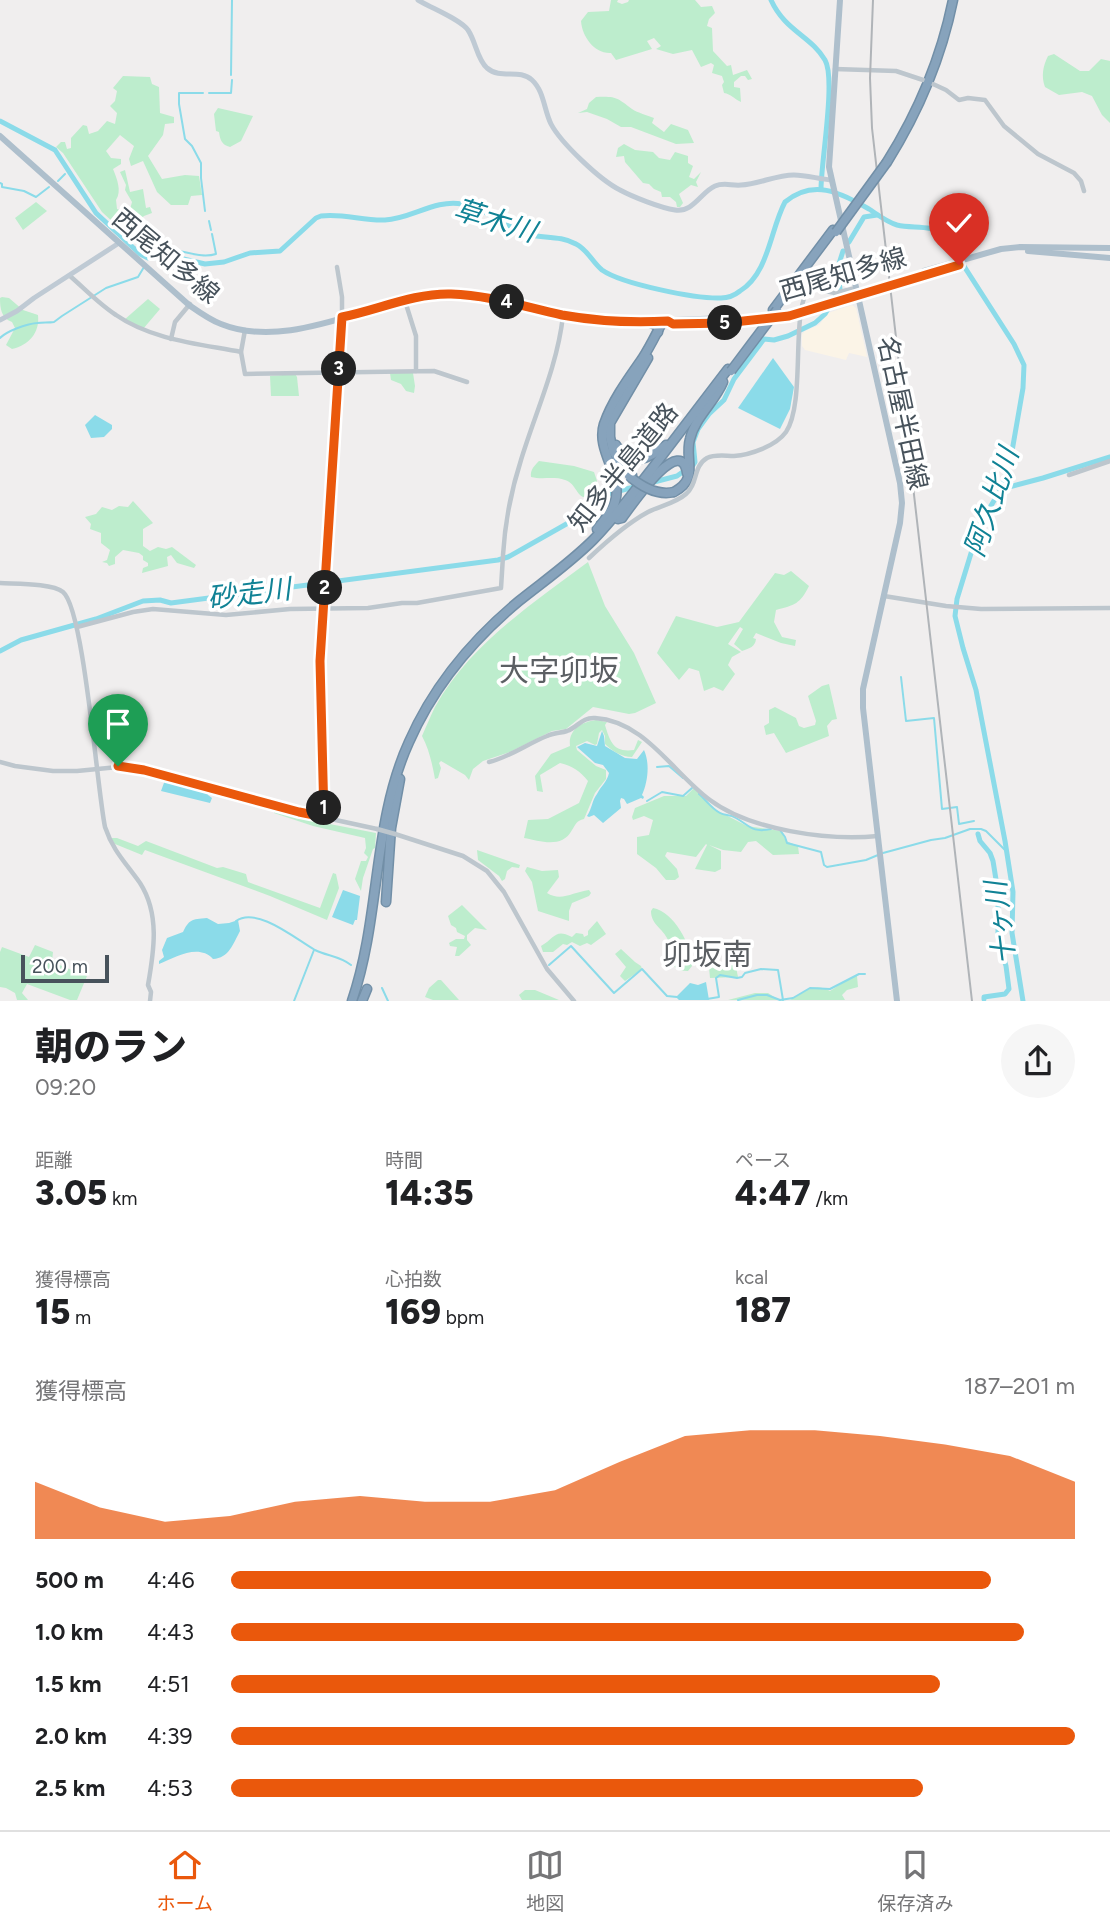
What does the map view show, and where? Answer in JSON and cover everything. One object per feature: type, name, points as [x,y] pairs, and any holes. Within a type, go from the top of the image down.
[{"type":"highway","name":"知多半島道路","points":[[357,1000],[390,794],[402,756],[434,693],[460,658],[503,614],[587,546],[611,521],[835,231],[885,161],[905,126],[922,90],[951,0]]},
{"type":"highway","points":[[666,321],[627,381],[612,414],[606,432],[608,445],[617,463],[656,492],[666,494],[682,488],[690,467],[688,447],[691,436],[723,382]]},
{"type":"highway","points":[[557,571],[596,531],[615,502],[616,478],[603,443],[604,426],[662,334],[666,321]]},
{"type":"highway","points":[[648,322],[656,325],[658,332]]},
{"type":"highway","name":"知多半島道路","points":[[357,1000],[369,958],[388,828],[400,779],[428,712],[463,661],[497,625],[572,565],[618,519],[723,382],[729,370]]},
{"type":"highway","points":[[612,414],[617,448],[627,458],[642,459],[666,445],[702,399],[706,398]]},
{"type":"highway","points":[[618,519],[622,518],[663,468],[678,461],[685,466],[686,476],[681,485],[673,491]]},
{"type":"highway","points":[[386,902],[391,828],[400,779]]},
{"type":"highway","points":[[357,1000],[367,989]]},
{"type":"main road","points":[[418,0],[463,25],[483,63],[489,69],[501,75],[518,74],[532,79],[538,86],[548,117],[562,141],[619,190],[667,208],[681,210],[695,203],[711,188],[722,184],[740,185],[793,175],[824,180]]},
{"type":"main road","name":"名古屋半田線","points":[[840,0],[829,158],[824,180],[834,194],[901,494],[900,523],[863,689],[897,1000]]},
{"type":"main road","name":"西尾知多線","points":[[0,136],[190,304],[223,325],[245,330],[296,329],[430,295],[466,295],[607,321],[648,322],[750,317],[801,311],[1001,249],[1110,248]]},
{"type":"main road","points":[[0,320],[119,243]]},
{"type":"main road","name":"西尾知多線","points":[[966,260],[1020,251],[1110,258]]},
{"type":"street","points":[[835,69],[900,72],[923,80]]},
{"type":"street","points":[[933,84],[959,100],[985,100],[1004,126],[1038,154],[1074,173],[1084,191]]},
{"type":"street","points":[[324,817],[320,661],[342,317],[337,267]]},
{"type":"street","points":[[70,276],[124,320],[171,339],[242,352]]},
{"type":"street","points":[[589,558],[636,519],[685,495],[694,484],[698,467],[707,458],[717,455],[742,455],[770,445],[783,436],[788,429],[797,391],[799,334],[805,293],[811,288],[837,293],[856,288]]},
{"type":"street","points":[[405,300],[416,336],[416,371]]},
{"type":"street","points":[[171,339],[175,322],[190,304]]},
{"type":"street","points":[[77,625],[153,609],[226,615],[323,608],[368,608],[417,603],[497,589],[502,585],[507,515],[512,492],[520,461],[556,361],[564,315]]},
{"type":"street","points":[[245,330],[242,352],[245,374],[434,371],[467,382]]},
{"type":"street","points":[[1069,475],[1110,461]]},
{"type":"street","points":[[0,583],[59,589],[69,599],[77,625],[106,830],[116,852],[144,891],[152,910],[154,936],[148,985],[150,1000]]},
{"type":"street","points":[[884,596],[963,608],[1110,608]]},
{"type":"street","points":[[489,762],[547,735],[568,731],[585,719],[600,718],[642,736],[707,798],[748,821],[837,838],[879,836]]},
{"type":"street","points":[[0,762],[53,771],[118,766],[144,770],[299,812],[377,829],[463,856],[490,874],[504,891],[544,964],[573,1000]]},
{"type":"shaded area","points":[[852,305],[856,308],[867,357],[849,353],[846,360],[805,350],[802,346],[802,334],[805,331],[819,325],[828,313]]},
{"type":"green space","points":[[611,0],[618,0],[617,2],[622,4],[629,0],[695,0],[701,7],[712,6],[715,13],[707,26],[712,28],[713,51],[727,66],[731,65],[733,75],[747,70],[752,79],[741,76],[734,82],[734,87],[740,88],[741,102],[724,93],[722,76],[712,73],[714,65],[711,63],[701,67],[692,50],[673,54],[656,49],[661,46],[654,38],[647,41],[652,49],[616,60],[611,53],[599,51],[586,38],[581,21],[588,12],[609,11]]},
{"type":"green space","points":[[1054,54],[1080,71],[1089,71],[1101,59],[1110,61],[1110,123],[1102,115],[1092,96],[1082,92],[1059,95],[1045,87],[1044,67],[1048,56]]},
{"type":"green space","points":[[123,76],[150,77],[152,84],[159,87],[160,113],[174,117],[174,123],[165,124],[163,135],[148,156],[162,179],[185,175],[199,176],[202,195],[191,196],[188,205],[171,205],[157,192],[143,161],[131,166],[129,159],[134,146],[120,135],[106,151],[111,158],[121,159],[121,164],[113,169],[119,189],[117,209],[129,213],[132,202],[120,172],[125,170],[130,192],[143,189],[146,208],[150,207],[152,213],[144,216],[126,234],[102,212],[63,153],[56,147],[65,142],[67,149],[71,148],[71,138],[83,125],[87,126],[89,134],[98,131],[107,121],[115,124],[117,113],[110,106],[115,101],[117,91],[113,88]]},
{"type":"green space","points":[[596,97],[613,97],[620,100],[634,110],[654,118],[652,123],[664,132],[671,124],[688,130],[694,143],[676,144],[631,127],[621,127],[587,112],[578,113],[587,109]]},
{"type":"green space","points":[[218,108],[253,116],[241,141],[230,147],[223,143],[216,131],[214,114]]},
{"type":"green space","points":[[624,144],[635,150],[653,152],[659,158],[670,160],[675,152],[688,156],[688,163],[693,166],[689,177],[694,179],[701,172],[696,182],[698,187],[691,185],[679,194],[683,203],[677,207],[670,197],[662,197],[661,192],[643,183],[625,162],[624,156],[616,157],[618,148]]},
{"type":"green space","points":[[36,202],[47,211],[23,230],[15,218]]},
{"type":"green space","points":[[2,297],[9,298],[23,310],[38,315],[37,327],[32,337],[24,345],[12,349],[6,345],[15,328],[2,312]]},
{"type":"green space","points":[[148,299],[160,309],[143,329],[124,320]]},
{"type":"green space","points":[[390,373],[413,373],[414,393],[406,391],[401,384],[391,380]]},
{"type":"green space","points":[[295,374],[299,396],[271,396],[270,376]]},
{"type":"green space","points":[[539,461],[594,472],[597,481],[596,494],[584,497],[565,480],[531,477],[534,466]]},
{"type":"green space","points":[[133,501],[153,523],[143,529],[143,546],[150,551],[158,547],[172,547],[196,565],[194,568],[177,563],[171,555],[167,557],[168,566],[142,573],[143,568],[148,566],[143,556],[123,550],[115,557],[115,564],[109,566],[102,562],[107,560],[110,550],[101,543],[101,533],[90,529],[91,524],[85,517],[96,514],[102,507],[112,510],[119,506],[128,507]]},
{"type":"green space","points":[[588,562],[605,606],[634,653],[656,703],[629,714],[593,707],[566,729],[552,731],[510,752],[483,761],[473,769],[469,780],[441,761],[438,778],[435,779],[422,736],[449,684],[504,627]]},
{"type":"green space","points":[[791,571],[809,586],[796,603],[776,610],[774,622],[782,637],[796,640],[795,646],[756,633],[753,646],[742,651],[734,644],[743,629],[740,627],[728,644],[741,652],[732,657],[728,665],[735,674],[723,691],[714,687],[704,691],[699,671],[689,668],[679,680],[657,653],[676,616],[717,627],[739,622],[775,573],[784,575]]},
{"type":"green space","points":[[829,684],[837,719],[827,726],[829,736],[786,753],[774,733],[766,735],[764,726],[769,723],[769,710],[775,707],[796,718],[799,726],[804,728],[815,725],[808,696]]},
{"type":"green space","points":[[596,720],[607,722],[605,725],[609,736],[621,750],[634,750],[638,740],[642,742],[632,757],[625,756],[605,744],[602,730],[597,744],[587,741],[576,746],[577,750],[596,766],[606,770],[606,779],[595,793],[584,819],[576,823],[568,836],[557,842],[524,838],[528,820],[548,819],[579,803],[588,781],[576,769],[560,763],[540,775],[543,792],[537,791],[535,776],[551,754],[570,746],[573,731]]},
{"type":"green space","points":[[694,788],[716,810],[747,826],[781,831],[786,841],[798,846],[799,854],[773,855],[756,841],[748,842],[741,852],[709,845],[721,851],[721,869],[715,872],[695,869],[706,844],[696,857],[667,852],[665,856],[677,869],[679,877],[666,880],[656,868],[637,854],[637,837],[649,835],[653,820],[644,816],[633,820],[632,817],[635,808],[664,796],[686,796]]},
{"type":"green space","points":[[274,809],[304,819],[376,833],[375,848],[363,878],[361,891],[355,879],[361,861],[366,861],[368,857],[364,853],[365,838],[313,826],[274,813]]},
{"type":"green space","points":[[111,838],[138,846],[146,841],[217,868],[223,867],[246,874],[248,882],[320,908],[333,873],[336,874],[339,888],[327,920],[145,850],[142,855],[115,844]]},
{"type":"green space","points":[[477,850],[520,865],[519,868],[512,867],[502,881],[478,860]]},
{"type":"green space","points":[[527,867],[542,871],[558,870],[559,877],[547,893],[552,896],[562,897],[589,890],[591,893],[572,903],[569,921],[538,911],[532,882],[525,871]]},
{"type":"green space","points":[[462,905],[487,930],[475,928],[467,935],[471,945],[459,956],[455,956],[457,947],[450,946],[449,943],[464,939],[465,936],[451,925],[448,916]]},
{"type":"green space","points":[[653,908],[668,916],[685,939],[692,966],[688,971],[673,965],[670,945],[655,923],[651,911]]},
{"type":"green space","points":[[597,921],[606,934],[591,945],[587,943],[580,946],[572,942],[563,944],[553,952],[543,952],[541,946],[555,935],[562,933],[572,937],[576,933],[583,934],[584,937]]},
{"type":"green space","points":[[35,945],[53,952],[52,962],[87,976],[77,1000],[70,1000],[27,984],[22,993],[28,1000],[17,1000],[15,993],[0,987],[2,947],[29,957]]},
{"type":"green space","points":[[621,949],[642,969],[625,981],[620,976],[626,967],[615,954]]},
{"type":"green space","points":[[735,962],[738,977],[710,978],[709,968]]},
{"type":"green space","points":[[857,976],[858,987],[847,990],[842,995],[845,1000],[790,1000],[814,988],[830,991]]},
{"type":"green space","points":[[438,980],[459,1000],[433,1000],[425,997],[429,988]]},
{"type":"green space","points":[[525,990],[535,990],[559,1000],[522,1000],[519,995]]},
{"type":"green space","points":[[755,993],[768,993],[779,1000],[728,1000]]},
{"type":"water","points":[[773,358],[794,387],[790,409],[780,429],[738,408]]},
{"type":"water","points":[[95,415],[112,425],[112,429],[104,437],[91,438],[85,425]]},
{"type":"water","points":[[602,731],[605,746],[625,758],[637,759],[644,750],[648,767],[643,799],[627,804],[621,798],[621,808],[603,823],[594,815],[587,816],[609,773],[603,765],[595,763],[577,747],[585,743],[597,746]]},
{"type":"water","points":[[165,780],[207,791],[212,798],[210,803],[161,791]]},
{"type":"water","points":[[343,890],[360,896],[357,920],[353,925],[332,917]]},
{"type":"water","points":[[207,918],[218,924],[238,920],[240,931],[227,953],[213,959],[207,954],[194,952],[159,964],[164,957],[162,950],[167,938],[183,932],[191,921]]},
{"type":"water","points":[[706,982],[709,1000],[679,1000],[676,997],[690,983],[698,985]]},
{"type":"waterway","points":[[231,75],[232,0]]},
{"type":"waterway","name":"阿久比川","points":[[771,0],[783,19],[819,52],[828,70],[829,102],[821,189]]},
{"type":"waterway","points":[[209,93],[231,93],[232,80]]},
{"type":"waterway","points":[[203,93],[179,93],[179,104],[185,139],[201,163],[205,211]]},
{"type":"waterway","name":"草木川","points":[[0,121],[55,150],[96,213],[140,254],[148,258],[175,257],[205,264],[224,262],[250,253],[280,251],[321,216],[385,220],[452,203],[471,206],[530,235],[571,241],[584,249],[602,270],[626,280],[678,293],[721,298],[736,294],[750,283],[763,262],[785,202],[806,191],[817,189],[837,193],[893,224],[928,228],[944,235],[1014,344],[1024,365],[1023,388],[1011,457],[1001,489],[980,524],[957,599],[955,616],[976,690],[1005,841],[1013,892],[1012,933],[1023,1001]]},
{"type":"waterway","points":[[58,181],[65,174]]},
{"type":"waterway","points":[[0,183],[2,187],[24,191],[36,197],[49,187]]},
{"type":"waterway","name":"砂走川","points":[[849,242],[864,217],[877,215]]},
{"type":"waterway","points":[[209,221],[211,230]]},
{"type":"waterway","points":[[166,244],[168,250],[216,254],[212,234]]},
{"type":"waterway","name":"砂走川","points":[[693,465],[693,442],[698,429],[724,400],[734,379],[764,339],[774,340],[788,336],[815,323],[825,314],[840,289],[837,270],[843,251]]},
{"type":"waterway","points":[[0,338],[12,330],[28,325],[54,322],[106,288],[138,277],[144,267]]},
{"type":"waterway","points":[[1001,489],[1110,457]]},
{"type":"waterway","name":"砂走川","points":[[654,482],[677,476],[684,471]]},
{"type":"waterway","name":"砂走川","points":[[619,491],[634,487]]},
{"type":"waterway","name":"砂走川","points":[[0,651],[21,640],[96,619],[143,601],[160,600],[171,603],[498,560],[584,514],[612,493]]},
{"type":"waterway","points":[[901,677],[906,721],[934,718],[942,809],[957,807],[959,824],[974,821]]},
{"type":"waterway","points":[[657,767],[669,766],[683,778]]},
{"type":"waterway","points":[[647,801],[662,792],[683,796],[692,788]]},
{"type":"waterway","points":[[699,794],[720,813],[734,817],[755,829],[771,829]]},
{"type":"waterway","points":[[883,853],[970,829],[986,831],[1007,852]]},
{"type":"waterway","points":[[780,830],[787,843],[821,852],[827,867],[866,860],[878,855]]},
{"type":"waterway","name":"十ヶ川","points":[[978,834],[993,861],[998,892],[998,939],[1009,989],[1005,994],[984,999]]},
{"type":"waterway","points":[[236,921],[245,918],[265,921],[315,950],[351,965]]},
{"type":"waterway","points":[[549,965],[571,946],[614,993],[642,969],[667,996],[677,997]]},
{"type":"waterway","points":[[294,1001],[314,950]]},
{"type":"waterway","points":[[707,999],[719,997],[716,978],[720,975],[737,978],[761,969],[778,970],[783,1000]]},
{"type":"waterway","points":[[738,1000],[757,995],[767,995],[780,1000],[793,998],[810,988],[830,989],[859,974],[865,974]]},
{"type":"waterway","points":[[382,988],[388,1001]]},
{"type":"railway","points":[[873,0],[870,78],[872,128],[972,1001]]},
{"type":"district","name":"大字卯坂","points":[[559,670]]},
{"type":"district","name":"卯坂南","points":[[707,954]]},
{"type":"route","points":[[118,766],[144,770],[324,817],[320,661],[342,317],[405,300],[450,294],[607,321],[725,323],[789,316],[959,265]]}]
